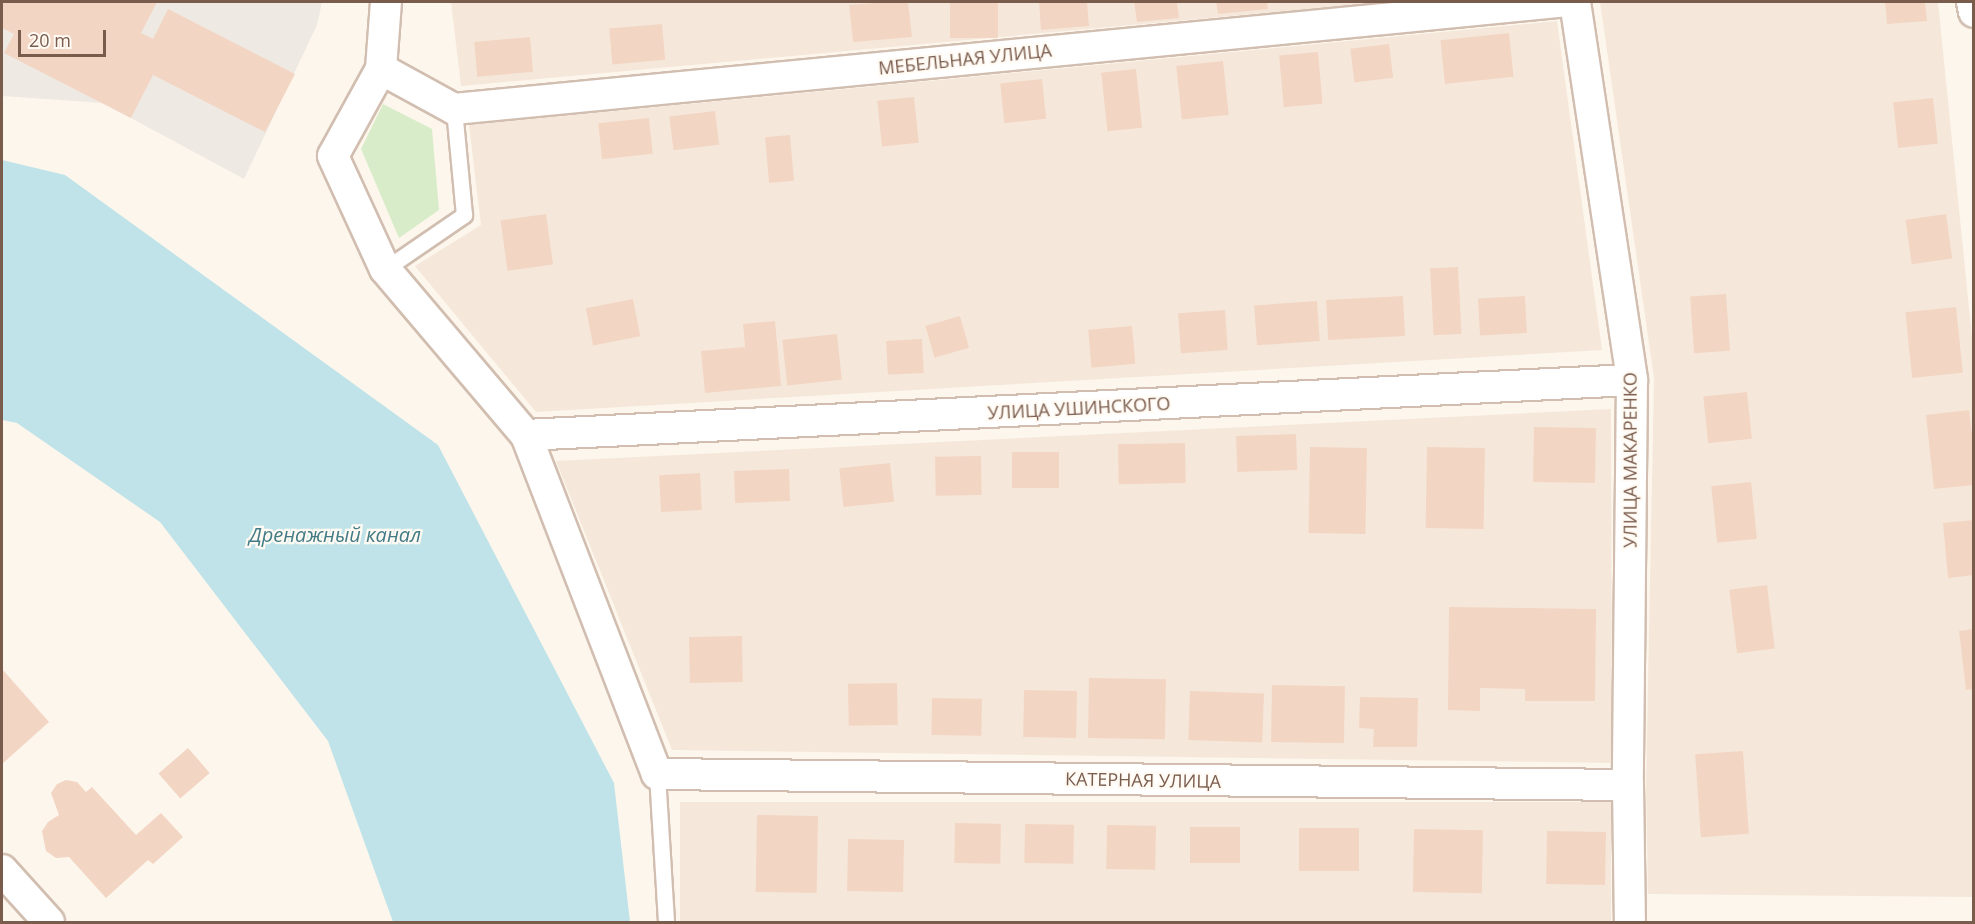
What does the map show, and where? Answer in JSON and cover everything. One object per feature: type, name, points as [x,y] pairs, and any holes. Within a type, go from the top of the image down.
[{"type":"street","points":[[386,2],[381,69],[333,156],[385,269],[526,435],[657,774]]},
{"type":"street","name":"МЕБЕЛЬНАЯ УЛИЦА","points":[[454,109],[1560,2]]},
{"type":"street","name":"УЛИЦА МАКАРЕНКО","points":[[1575,2],[1632,380],[1628,785],[1630,922]]},
{"type":"street","points":[[1972,2],[1974,12]]},
{"type":"street","points":[[381,69],[454,109]]},
{"type":"street","name":"УЛИЦА УШИНСКОГО","points":[[526,435],[1632,380]]},
{"type":"street","name":"КАТЕРНАЯ УЛИЦА","points":[[657,774],[1628,785]]},
{"type":"street","points":[[2,870],[49,922]]},
{"type":"lane","points":[[385,269],[464,215],[454,109]]},
{"type":"lane","points":[[657,774],[666,922]]},
{"type":"shaded area","points":[[2,2],[322,2],[317,25],[244,179],[103,103],[2,96]]},
{"type":"shaded area","points":[[451,2],[1386,2],[461,86]]},
{"type":"shaded area","points":[[1600,2],[1938,2],[1974,357],[1973,897],[1648,894],[1646,786],[1654,378]]},
{"type":"shaded area","points":[[1557,21],[1602,350],[536,412],[415,266],[481,225],[469,125]]},
{"type":"shaded area","points":[[1611,409],[1612,763],[672,750],[556,461]]},
{"type":"shaded area","points":[[680,802],[1611,802],[1611,922],[680,922]]},
{"type":"green space","points":[[383,104],[432,129],[439,210],[399,238],[361,149]]},
{"type":"water","name":"Дренажный канал","points":[[2,160],[65,175],[438,445],[614,783],[630,922],[393,922],[328,741],[160,522],[17,423],[2,420]]},
{"type":"building","points":[[2,2],[157,2],[141,33],[153,39],[168,9],[295,74],[265,132],[153,75],[131,118],[4,53],[14,34],[2,28]]},
{"type":"building","points":[[908,2],[912,37],[853,42],[849,5]]},
{"type":"building","points":[[950,2],[998,2],[998,38],[950,38]]},
{"type":"building","points":[[1039,2],[1087,2],[1089,26],[1041,30]]},
{"type":"building","points":[[1134,2],[1177,2],[1179,18],[1137,22]]},
{"type":"building","points":[[1216,2],[1267,2],[1268,9],[1218,14]]},
{"type":"building","points":[[1885,2],[1925,2],[1927,21],[1887,24]]},
{"type":"building","points":[[662,24],[665,60],[612,64],[609,29]]},
{"type":"building","points":[[1509,33],[1514,77],[1445,84],[1440,40]]},
{"type":"building","points":[[530,37],[533,72],[477,77],[474,42]]},
{"type":"building","points":[[1389,44],[1393,78],[1354,82],[1350,49]]},
{"type":"building","points":[[1318,52],[1323,104],[1284,107],[1279,55]]},
{"type":"building","points":[[1223,61],[1229,115],[1182,120],[1176,66]]},
{"type":"building","points":[[1136,69],[1142,128],[1107,131],[1101,73]]},
{"type":"building","points":[[1042,79],[1046,119],[1004,123],[1000,83]]},
{"type":"building","points":[[914,97],[919,143],[882,147],[877,101]]},
{"type":"building","points":[[1933,98],[1938,144],[1898,148],[1893,102]]},
{"type":"building","points":[[715,111],[719,145],[673,150],[669,117]]},
{"type":"building","points":[[649,118],[653,154],[602,159],[598,123]]},
{"type":"building","points":[[790,135],[794,181],[769,183],[765,137]]},
{"type":"building","points":[[546,214],[553,265],[508,271],[500,220]]},
{"type":"building","points":[[1946,214],[1952,259],[1912,264],[1905,220]]},
{"type":"building","points":[[1458,267],[1462,334],[1434,335],[1430,268]]},
{"type":"building","points":[[1726,294],[1730,351],[1694,353],[1690,297]]},
{"type":"building","points":[[1403,296],[1405,336],[1328,340],[1326,300]]},
{"type":"building","points":[[1525,296],[1527,333],[1480,335],[1478,298]]},
{"type":"building","points":[[633,299],[640,336],[593,345],[586,308]]},
{"type":"building","points":[[1317,301],[1320,341],[1257,345],[1254,305]]},
{"type":"building","points":[[1956,307],[1963,373],[1912,378],[1905,312]]},
{"type":"building","points":[[1225,310],[1228,350],[1181,353],[1178,313]]},
{"type":"building","points":[[960,316],[969,348],[934,358],[925,326]]},
{"type":"building","points":[[775,321],[781,386],[705,393],[701,351],[745,347],[743,324]]},
{"type":"building","points":[[1132,326],[1135,364],[1091,368],[1088,330]]},
{"type":"building","points":[[837,334],[842,380],[787,385],[782,340]]},
{"type":"building","points":[[922,339],[924,373],[888,375],[886,341]]},
{"type":"building","points":[[1747,392],[1752,439],[1708,443],[1703,397]]},
{"type":"building","points":[[1969,410],[1974,452],[1974,485],[1934,489],[1926,415]]},
{"type":"building","points":[[1534,427],[1596,428],[1595,483],[1533,482]]},
{"type":"building","points":[[1296,434],[1297,470],[1237,472],[1236,436]]},
{"type":"building","points":[[1185,443],[1186,483],[1119,484],[1118,444]]},
{"type":"building","points":[[1310,447],[1367,448],[1365,534],[1308,533]]},
{"type":"building","points":[[1427,447],[1485,448],[1484,529],[1426,528]]},
{"type":"building","points":[[1012,452],[1059,452],[1059,488],[1012,488]]},
{"type":"building","points":[[981,456],[982,495],[936,496],[935,457]]},
{"type":"building","points":[[890,463],[894,502],[843,507],[839,468]]},
{"type":"building","points":[[789,469],[790,501],[735,503],[734,471]]},
{"type":"building","points":[[700,473],[702,510],[661,512],[659,475]]},
{"type":"building","points":[[1751,482],[1757,539],[1717,543],[1711,486]]},
{"type":"building","points":[[1974,520],[1974,575],[1948,578],[1943,523]]},
{"type":"building","points":[[1767,585],[1775,649],[1737,653],[1729,590]]},
{"type":"building","points":[[1449,607],[1596,609],[1595,701],[1525,701],[1525,689],[1480,688],[1480,711],[1448,710]]},
{"type":"building","points":[[1974,629],[1974,689],[1966,690],[1959,631]]},
{"type":"building","points":[[742,636],[743,682],[690,683],[689,637]]},
{"type":"building","points":[[2,669],[49,722],[2,764]]},
{"type":"building","points":[[1089,678],[1166,679],[1165,739],[1088,738]]},
{"type":"building","points":[[897,683],[898,725],[849,726],[848,684]]},
{"type":"building","points":[[1272,685],[1345,686],[1344,743],[1271,742]]},
{"type":"building","points":[[1024,690],[1077,691],[1076,738],[1023,737]]},
{"type":"building","points":[[1190,691],[1264,694],[1262,743],[1188,740]]},
{"type":"building","points":[[1360,697],[1418,698],[1417,747],[1373,747],[1374,729],[1359,728]]},
{"type":"building","points":[[932,698],[982,699],[981,736],[931,735]]},
{"type":"building","points":[[188,748],[210,773],[180,798],[159,774]]},
{"type":"building","points":[[1743,751],[1749,834],[1701,837],[1695,754]]},
{"type":"building","points":[[66,780],[77,782],[86,792],[92,787],[136,835],[161,813],[183,837],[153,864],[148,860],[106,898],[69,857],[56,858],[46,851],[42,831],[48,822],[59,815],[51,793],[57,784]]},
{"type":"building","points":[[757,815],[818,816],[817,893],[756,892]]},
{"type":"building","points":[[955,823],[1001,824],[1000,864],[954,863]]},
{"type":"building","points":[[1025,824],[1074,825],[1073,864],[1024,863]]},
{"type":"building","points":[[1107,825],[1156,826],[1155,870],[1106,869]]},
{"type":"building","points":[[1190,827],[1240,827],[1240,863],[1190,863]]},
{"type":"building","points":[[1299,828],[1359,828],[1359,871],[1299,871]]},
{"type":"building","points":[[1414,829],[1483,830],[1482,893],[1413,892]]},
{"type":"building","points":[[1547,831],[1606,832],[1605,885],[1546,884]]},
{"type":"building","points":[[848,839],[904,840],[903,892],[847,891]]}]
